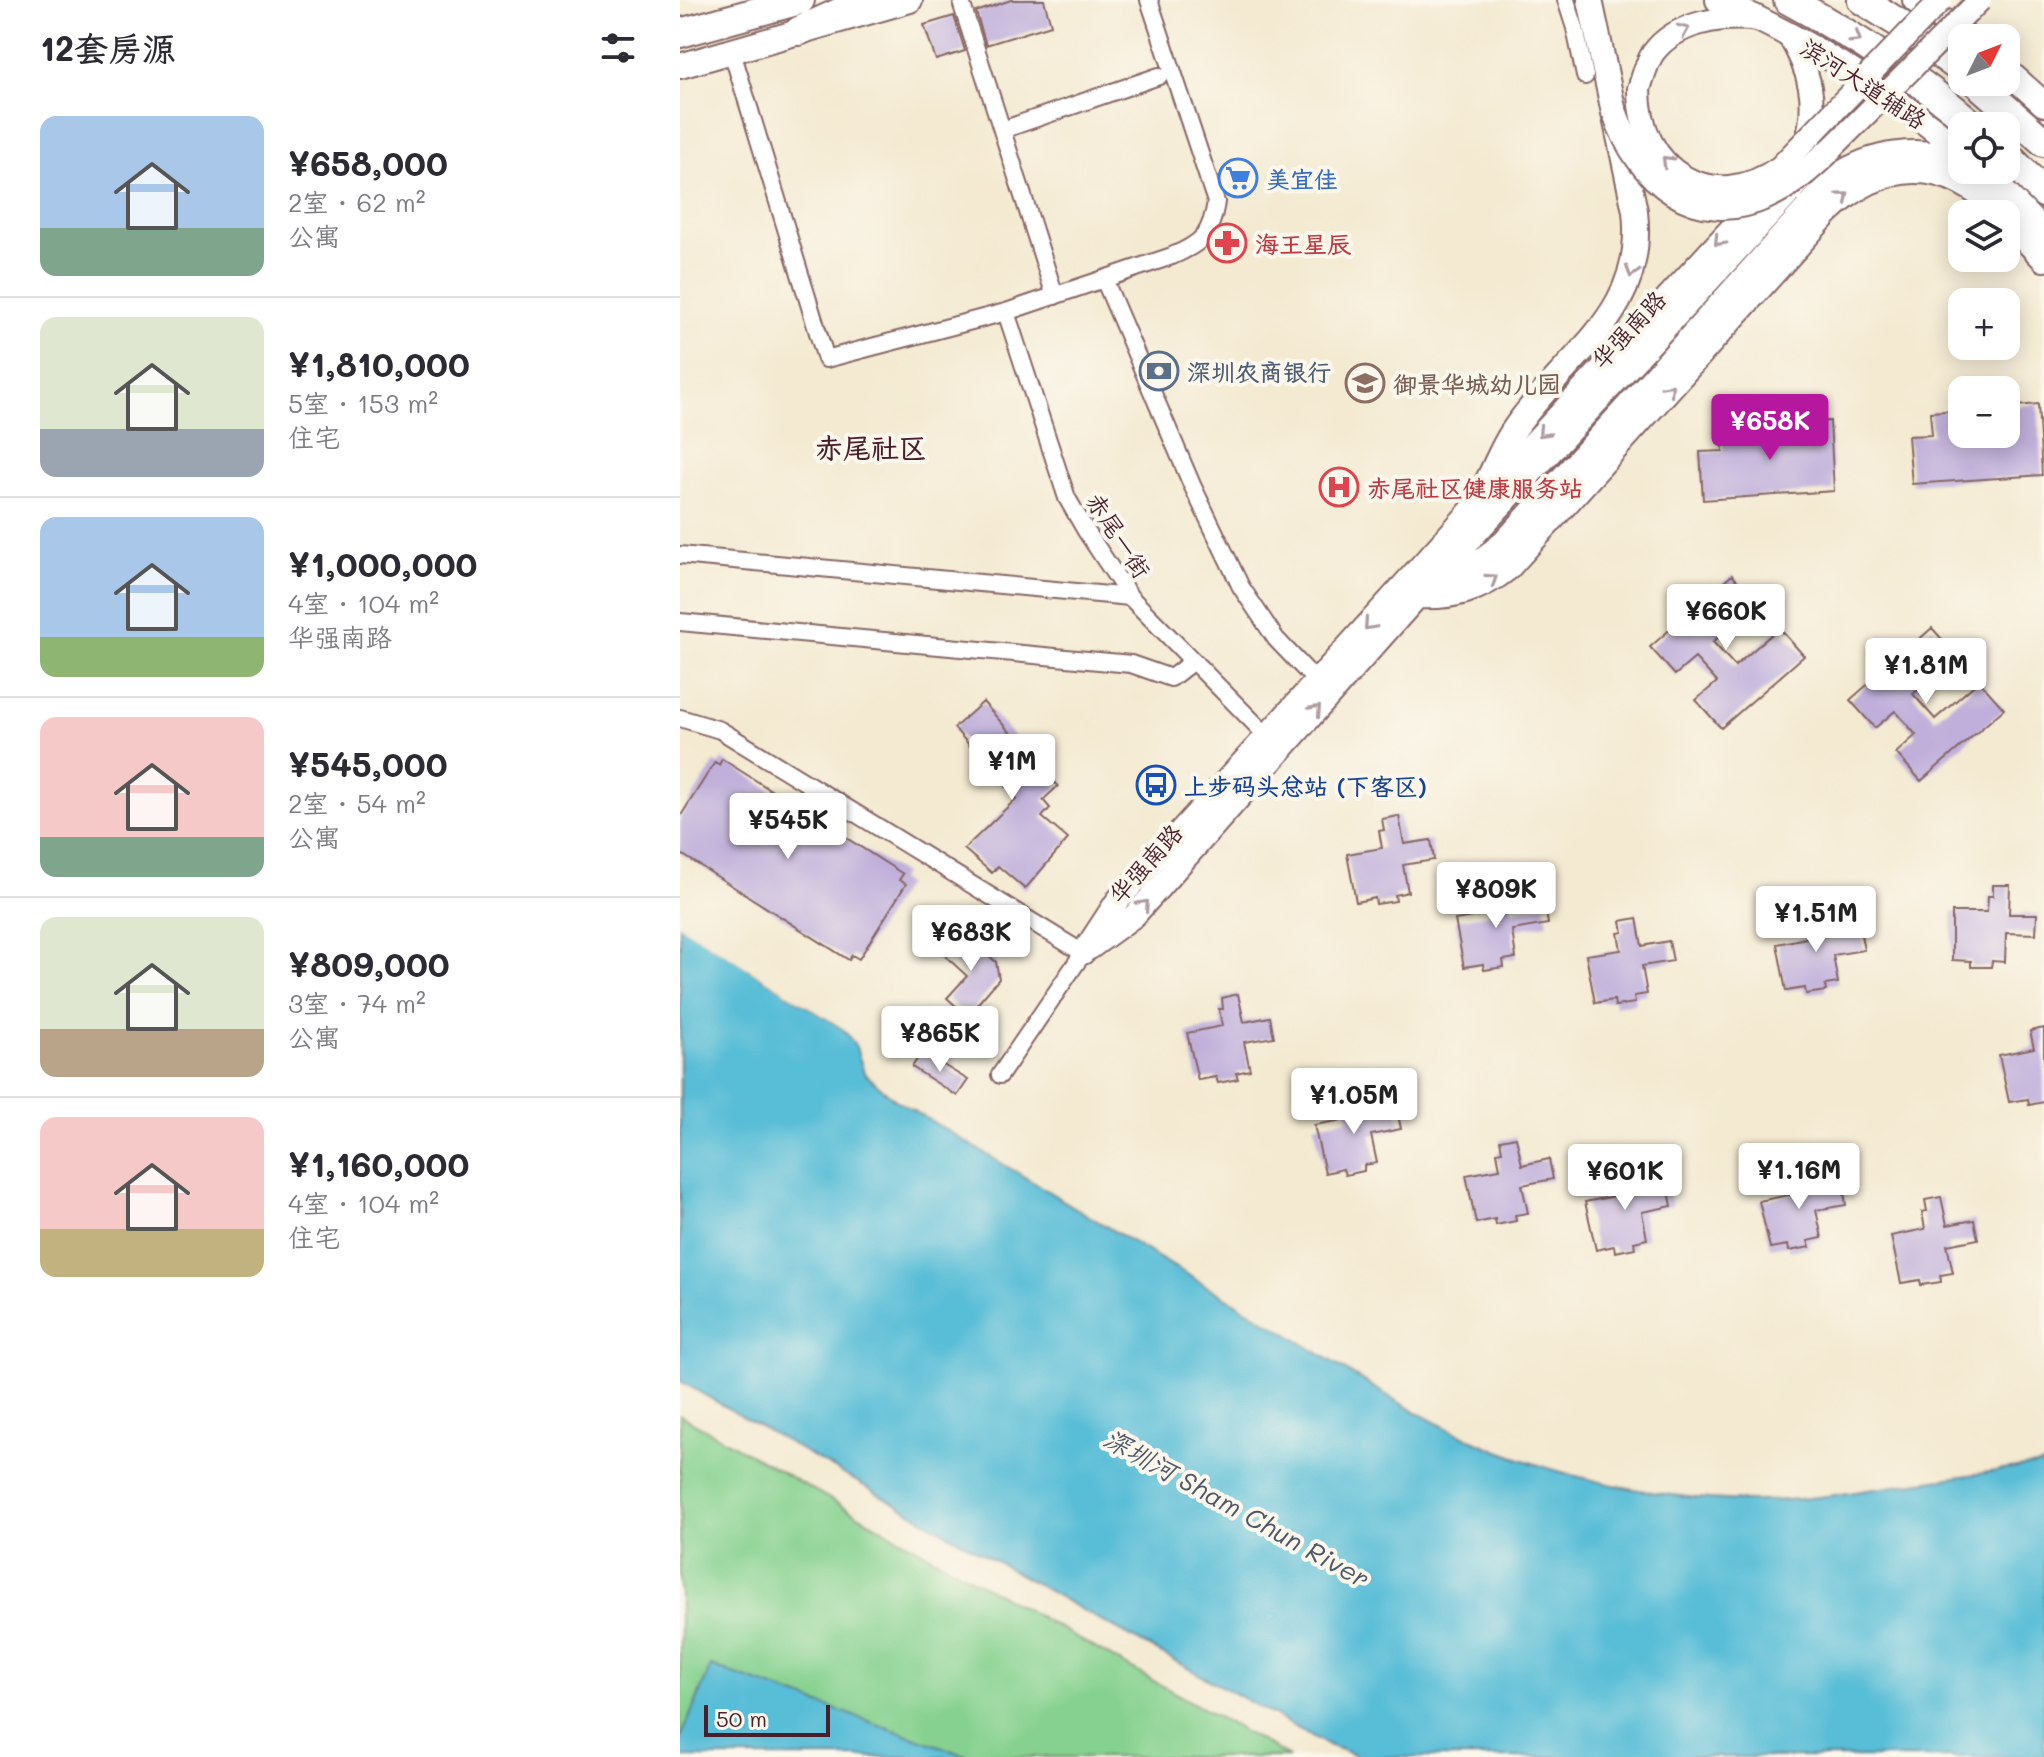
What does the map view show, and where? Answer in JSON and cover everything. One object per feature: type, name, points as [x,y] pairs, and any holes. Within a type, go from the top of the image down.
[{"type":"highway","points":[[680,33],[800,0]]},
{"type":"highway","points":[[799,31],[867,0]]},
{"type":"highway","points":[[1788,0],[1830,22],[1919,80],[1957,112]]},
{"type":"highway","points":[[1862,0],[1948,60]]},
{"type":"highway","points":[[1992,96],[2044,142]]},
{"type":"highway","points":[[2020,168],[2044,193]]},
{"type":"main road","points":[[680,66],[910,0]]},
{"type":"main road","points":[[1474,507],[1521,419],[1604,324],[1629,281],[1637,247],[1635,211],[1590,0]]},
{"type":"main road","name":"滨河大道辅路","points":[[1718,0],[1788,34],[1906,108],[1948,141]]},
{"type":"main road","points":[[1915,0],[1948,24]]},
{"type":"main road","points":[[1763,20],[1742,17],[1721,19],[1684,29],[1666,39],[1645,68],[1639,89],[1639,111],[1644,129],[1662,158],[1689,179],[1717,187],[1753,183],[1780,167],[1941,0]]},
{"type":"main road","name":"华强南路","points":[[1083,953],[1134,916],[1418,596],[1586,413],[1828,152],[1980,0]]},
{"type":"main road","name":"华强南路","points":[[1083,953],[1117,901],[1474,507],[1791,166],[1805,144],[1812,124],[1812,89],[1804,62],[1788,34]]},
{"type":"main road","points":[[2020,83],[2044,104]]},
{"type":"main road","points":[[1615,113],[1631,151],[1657,181],[1688,200],[1711,205],[1747,203],[1766,197],[1796,179],[1828,152]]},
{"type":"main road","points":[[1418,596],[1471,569],[1504,543],[1836,177],[1859,163],[1898,154],[1948,158]]},
{"type":"main road","points":[[1418,596],[1461,594],[1478,588],[1508,568],[1827,213],[1857,187],[1884,175],[1925,171],[1992,193],[2044,233]]},
{"type":"main road","points":[[1992,193],[2044,259]]},
{"type":"street","points":[[732,52],[826,359],[1006,312],[1198,244],[1212,225],[1216,202],[1149,0]]},
{"type":"street","points":[[1566,0],[1585,76]]},
{"type":"street","points":[[962,5],[1055,296]]},
{"type":"street","points":[[1002,130],[1159,76]]},
{"type":"street","points":[[1104,279],[1192,485],[1241,587],[1276,639],[1317,682]]},
{"type":"street","name":"赤尾一街","points":[[1006,312],[1067,498],[1130,597],[1268,737]]},
{"type":"street","points":[[680,555],[1130,597]]},
{"type":"street","points":[[680,622],[1131,664],[1171,678],[1193,661]]},
{"type":"street","points":[[680,718],[720,730],[1083,953],[1000,1075]]},
{"type":"green space","points":[[680,1415],[1289,1757],[680,1757]]},
{"type":"water","name":"深圳河 Sham Chun River","points":[[680,925],[843,1029],[856,1047],[864,1073],[894,1099],[1404,1405],[1491,1448],[1563,1472],[1638,1490],[1750,1501],[1819,1497],[2044,1464],[2044,1757],[1360,1757],[1328,1745],[1082,1610],[680,1381]]},
{"type":"water","points":[[711,1666],[971,1757],[680,1757],[680,1740]]},
{"type":"pier","points":[[680,921],[846,1026],[844,1029],[680,926]]},
{"type":"building","points":[[1011,0],[1044,0],[1051,25],[986,45],[976,12]]},
{"type":"building","points":[[954,16],[965,51],[936,60],[924,25]]},
{"type":"building","points":[[2038,404],[2042,475],[1912,484],[1908,436],[1932,435],[1930,412],[1948,411],[1948,448],[2020,448],[2020,406]]},
{"type":"building","points":[[1830,421],[1834,491],[1703,500],[1700,452],[1723,451],[1722,428]]},
{"type":"building","points":[[1732,575],[1757,603],[1713,642],[1735,666],[1779,628],[1804,656],[1721,728],[1696,700],[1717,682],[1695,658],[1675,675],[1650,647]]},
{"type":"building","points":[[1932,628],[1957,656],[1913,694],[1935,719],[1979,681],[2004,709],[1921,781],[1896,753],[1916,735],[1906,723],[1895,711],[1875,728],[1850,700]]},
{"type":"building","points":[[983,702],[1058,786],[1043,800],[1050,808],[1042,817],[1068,839],[1025,889],[998,866],[992,873],[964,849],[1017,798],[954,728]]},
{"type":"building","points":[[722,759],[903,874],[899,880],[906,884],[859,959],[852,955],[849,960],[680,853],[680,817],[715,762],[719,765]]},
{"type":"building","points":[[1399,816],[1404,844],[1431,840],[1434,860],[1403,865],[1408,892],[1395,895],[1396,901],[1376,904],[1375,898],[1356,902],[1347,854],[1382,848],[1379,831],[1384,830],[1382,819]]},
{"type":"building","points":[[1507,882],[1512,910],[1545,905],[1548,924],[1512,930],[1516,958],[1503,960],[1504,967],[1484,970],[1483,964],[1464,967],[1455,920],[1490,914],[1487,897],[1492,896],[1490,885]]},
{"type":"building","points":[[1993,885],[2010,885],[2009,914],[2037,914],[2036,934],[2006,933],[2005,962],[1992,961],[1991,967],[1971,967],[1971,961],[1952,960],[1952,912],[1987,912],[1988,896],[1993,896]]},
{"type":"building","points":[[1829,906],[1834,935],[1860,930],[1864,950],[1833,955],[1838,983],[1825,985],[1826,991],[1806,994],[1805,988],[1786,991],[1777,944],[1811,937],[1808,921],[1814,920],[1812,909]]},
{"type":"building","points":[[1637,918],[1642,946],[1669,941],[1673,961],[1642,966],[1647,994],[1634,996],[1635,1003],[1615,1006],[1614,1000],[1595,1003],[1586,955],[1621,950],[1618,933],[1623,932],[1621,921]]},
{"type":"building","points":[[962,932],[996,962],[999,979],[967,1016],[947,998],[967,976],[943,954]]},
{"type":"building","points":[[1238,994],[1244,1022],[1270,1017],[1274,1037],[1244,1042],[1250,1070],[1236,1073],[1238,1079],[1218,1083],[1216,1077],[1198,1080],[1187,1033],[1222,1026],[1219,1009],[1223,1009],[1222,998]]},
{"type":"building","points":[[2044,1028],[2044,1102],[2029,1105],[2028,1099],[2009,1102],[1999,1055],[2034,1048],[2030,1031]]},
{"type":"building","points":[[922,1052],[968,1080],[957,1096],[912,1067]]},
{"type":"building","points":[[1365,1087],[1370,1115],[1397,1110],[1401,1129],[1371,1135],[1377,1163],[1364,1165],[1364,1171],[1345,1175],[1343,1169],[1325,1173],[1314,1125],[1349,1119],[1345,1102],[1350,1101],[1348,1090]]},
{"type":"building","points":[[1516,1137],[1522,1165],[1549,1159],[1553,1179],[1522,1185],[1528,1213],[1515,1215],[1516,1221],[1496,1225],[1495,1219],[1476,1223],[1466,1175],[1500,1169],[1497,1152],[1502,1151],[1500,1140]]},
{"type":"building","points":[[1810,1162],[1816,1190],[1843,1185],[1846,1205],[1816,1210],[1822,1238],[1808,1241],[1810,1247],[1789,1251],[1788,1245],[1770,1248],[1759,1201],[1794,1194],[1791,1177],[1795,1176],[1793,1165]]},
{"type":"building","points":[[1636,1163],[1641,1191],[1668,1186],[1672,1206],[1642,1212],[1647,1239],[1634,1242],[1635,1248],[1615,1252],[1614,1246],[1596,1250],[1585,1202],[1620,1195],[1616,1179],[1621,1178],[1619,1167]]},
{"type":"building","points":[[1941,1197],[1947,1225],[1974,1220],[1978,1239],[1947,1245],[1953,1273],[1940,1275],[1941,1282],[1921,1285],[1920,1280],[1901,1283],[1891,1236],[1925,1229],[1922,1212],[1927,1211],[1925,1200]]},
{"type":"place","name":"美宜佳","points":[[1238,178]]},
{"type":"place","name":"海王星辰","points":[[1227,243]]},
{"type":"place","name":"深圳农商银行","points":[[1159,371]]},
{"type":"place","name":"御景华城幼儿园","points":[[1365,383]]},
{"type":"place","name":"赤尾社区健康服务站","points":[[1339,487]]},
{"type":"place","name":"上步码头总站 (下客区)","points":[[1156,785]]},
{"type":"district","name":"赤尾社区","points":[[871,447]]}]
